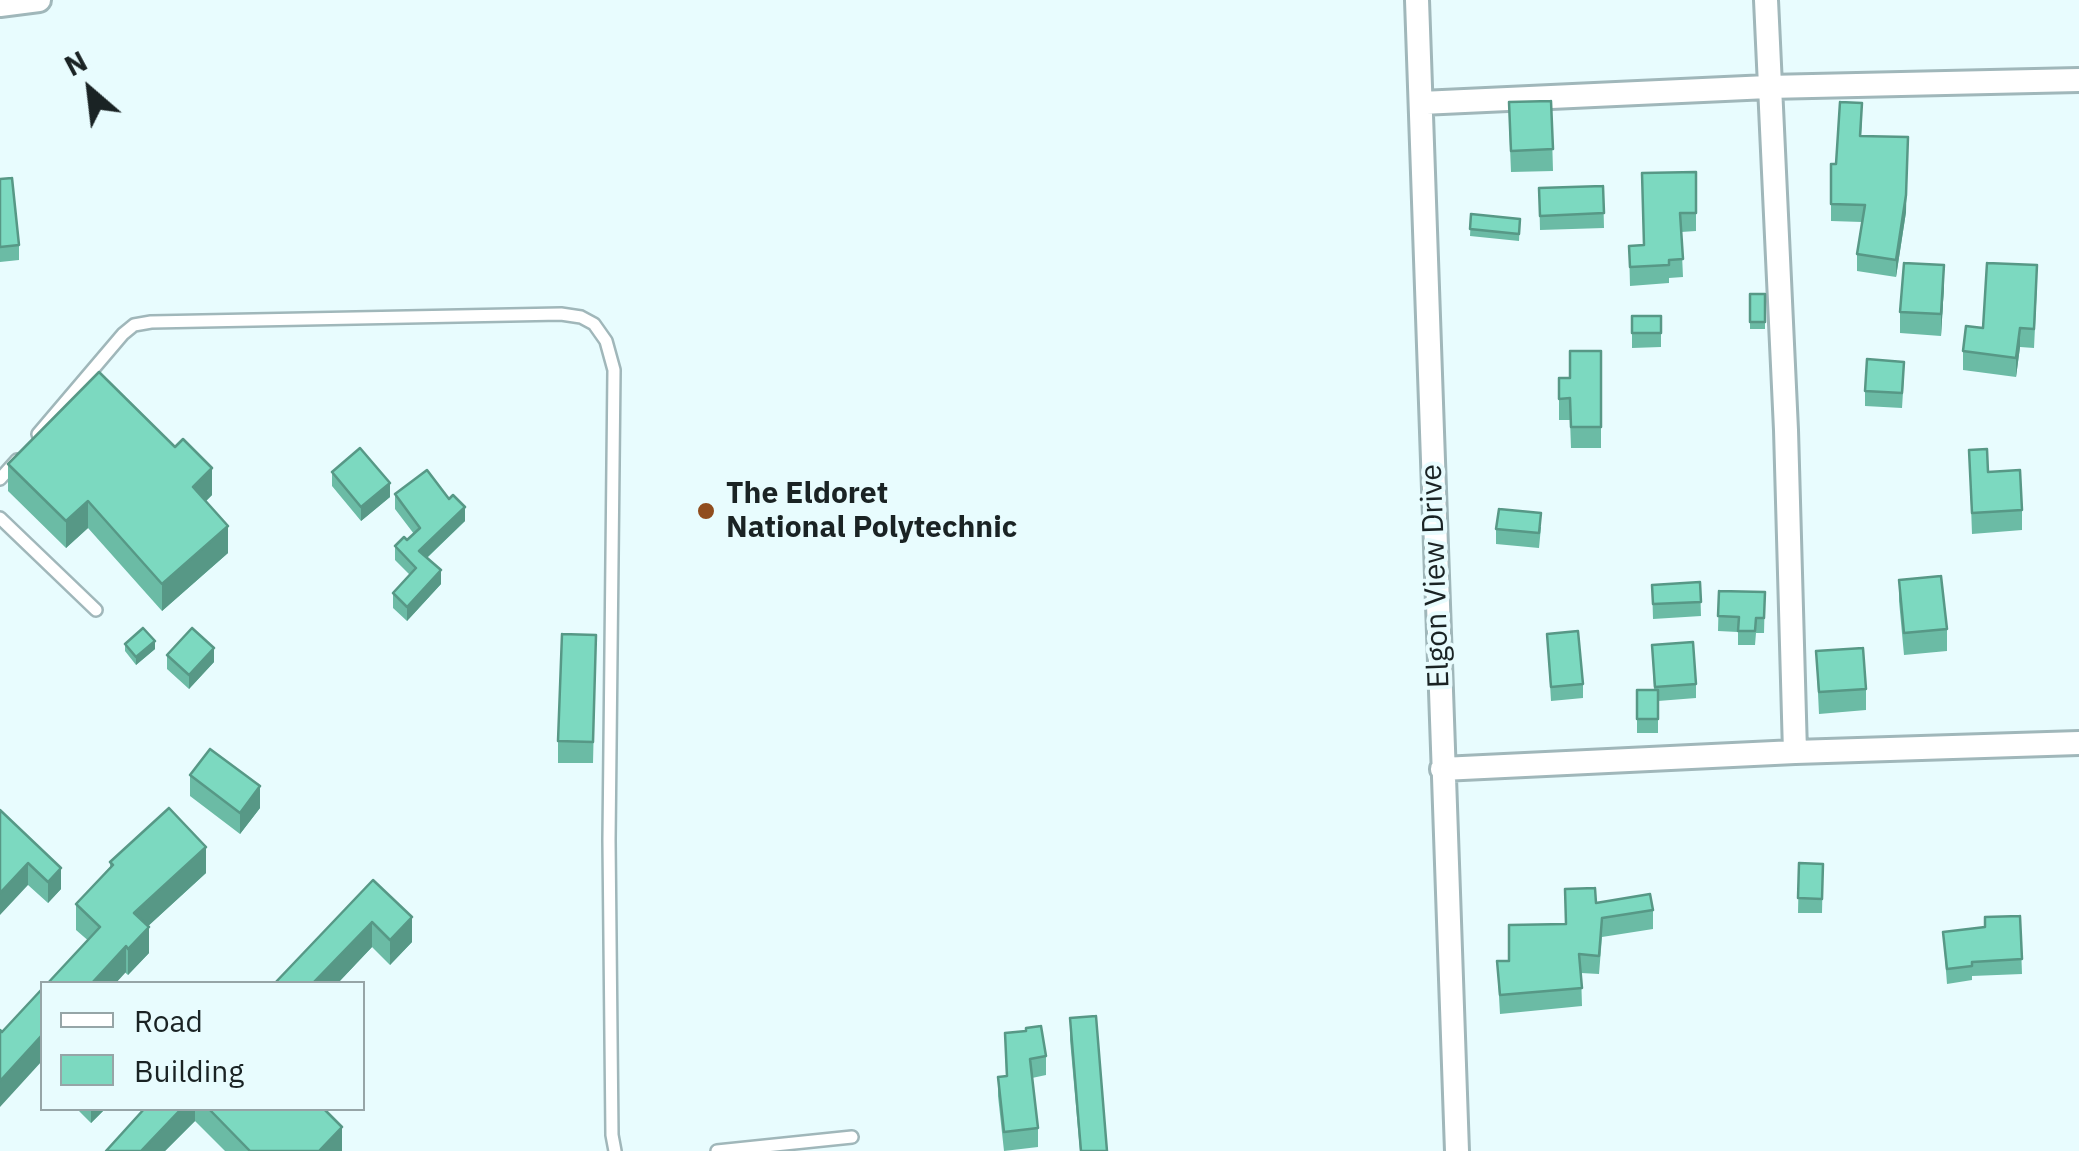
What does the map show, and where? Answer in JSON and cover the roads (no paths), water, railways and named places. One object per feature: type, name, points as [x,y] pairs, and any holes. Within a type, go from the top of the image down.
[{"type":"street","points":[[0,5],[39,0]]},
{"type":"street","name":"Elgon View Drive","points":[[1417,0],[1458,1151]]},
{"type":"street","points":[[1766,0],[1786,430],[1795,752]]},
{"type":"street","points":[[1421,103],[1768,87],[2079,80]]},
{"type":"street","points":[[1442,769],[1795,752],[2079,744]]},
{"type":"lane","points":[[0,480],[122,334],[134,325],[562,314],[582,317],[594,324],[606,341],[614,370],[609,840],[615,1151]]},
{"type":"lane","points":[[0,518],[96,610]]},
{"type":"lane","points":[[717,1151],[852,1137]]},
{"type":"place","name":"The Eldoret National Polytechnic","points":[[706,511]]}]
